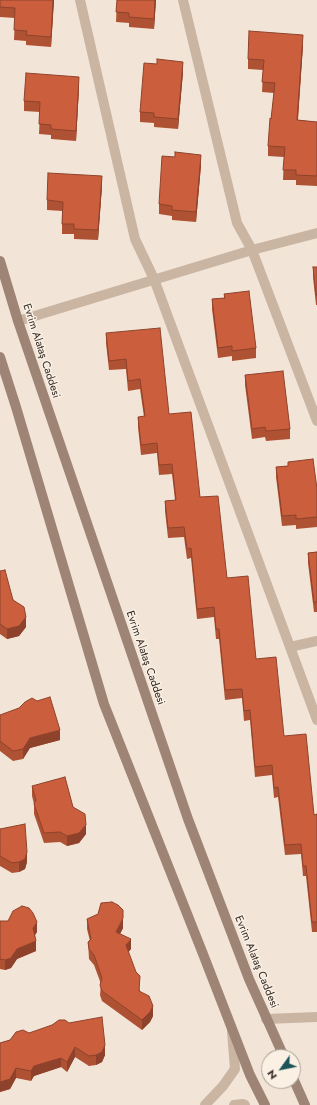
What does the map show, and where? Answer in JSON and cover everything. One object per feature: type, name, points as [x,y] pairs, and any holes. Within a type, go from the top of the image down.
[{"type":"main road","name":"Evrim Alataş Caddesi","points":[[0,261],[18,321],[188,819],[249,979],[280,1049]]},
{"type":"main road","points":[[0,357],[104,704],[250,1075],[265,1105]]},
{"type":"main road","points":[[298,1089],[305,1105]]},
{"type":"street","points":[[80,0],[135,239],[154,279],[317,720]]},
{"type":"street","points":[[183,0],[237,223],[252,250],[317,421]]},
{"type":"street","points":[[18,321],[252,250],[317,233]]},
{"type":"street","points":[[290,647],[317,642]]},
{"type":"street","points":[[266,1018],[317,1017]]},
{"type":"street","points":[[205,1105],[223,1086],[235,1069],[231,1027]]},
{"type":"street","points":[[234,1105],[245,1105]]},
{"type":"building","points":[[0,0],[53,0],[51,37],[26,35],[27,31],[14,30],[15,8],[0,7]]},
{"type":"building","points":[[117,0],[155,0],[154,19],[129,17],[129,13],[116,12]]},
{"type":"building","points":[[249,31],[303,35],[297,120],[317,122],[317,176],[296,175],[296,170],[283,170],[285,147],[268,146],[275,83],[262,82],[264,60],[248,59]]},
{"type":"building","points":[[157,59],[183,62],[178,119],[154,117],[154,113],[140,112],[144,63],[157,64]]},
{"type":"building","points":[[26,73],[79,77],[76,131],[51,129],[51,125],[39,124],[40,102],[24,101]]},
{"type":"building","points":[[175,152],[201,155],[196,212],[172,210],[172,206],[159,204],[162,156],[175,157]]},
{"type":"building","points":[[48,173],[102,176],[98,230],[74,229],[74,224],[62,224],[63,202],[47,200]]},
{"type":"building","points":[[313,267],[317,267],[317,295],[316,295]]},
{"type":"building","points":[[249,291],[256,348],[232,351],[232,346],[218,348],[212,299],[225,298],[224,294]]},
{"type":"building","points":[[160,328],[169,414],[191,412],[200,497],[218,496],[227,578],[248,576],[256,659],[276,657],[284,736],[306,734],[314,815],[317,814],[317,922],[312,922],[306,866],[303,866],[301,844],[285,845],[278,787],[274,788],[272,765],[255,767],[250,710],[244,711],[242,689],[225,690],[219,629],[216,629],[214,607],[197,609],[191,548],[187,549],[184,527],[168,528],[165,501],[176,500],[172,464],[159,465],[157,443],[141,445],[138,417],[145,416],[140,379],[128,381],[126,359],[109,361],[106,333]]},
{"type":"building","points":[[283,371],[290,429],[266,431],[265,427],[252,429],[245,375]]},
{"type":"building","points":[[313,459],[317,489],[317,517],[296,519],[296,515],[282,516],[276,467],[288,466],[288,462]]},
{"type":"building","points":[[317,552],[317,602],[314,602],[308,553]]},
{"type":"building","points":[[5,570],[13,600],[24,607],[26,617],[19,626],[7,629],[0,624],[0,571]]},
{"type":"building","points":[[50,697],[60,730],[30,738],[23,749],[13,751],[0,741],[0,715],[19,708],[32,698],[37,701]]},
{"type":"building","points":[[65,777],[73,807],[85,814],[86,825],[79,833],[67,836],[60,832],[44,833],[34,804],[36,800],[32,786]]},
{"type":"building","points":[[25,824],[27,852],[25,859],[12,863],[0,856],[0,829]]},
{"type":"building","points":[[112,902],[123,910],[123,918],[116,932],[131,939],[126,945],[136,972],[140,976],[139,991],[149,996],[153,1006],[150,1012],[142,1020],[102,991],[100,985],[102,978],[94,955],[89,949],[88,942],[91,939],[87,919],[98,914],[101,903]]},
{"type":"building","points":[[22,906],[29,908],[37,922],[33,928],[36,941],[17,949],[11,958],[5,960],[0,959],[0,921],[8,921],[13,911]]},
{"type":"building","points":[[102,1017],[105,1045],[102,1052],[89,1056],[75,1047],[67,1062],[61,1058],[34,1066],[31,1071],[16,1068],[10,1079],[0,1082],[0,1043],[10,1040],[16,1032],[23,1030],[29,1033],[52,1025],[59,1020],[65,1020],[69,1023]]}]
